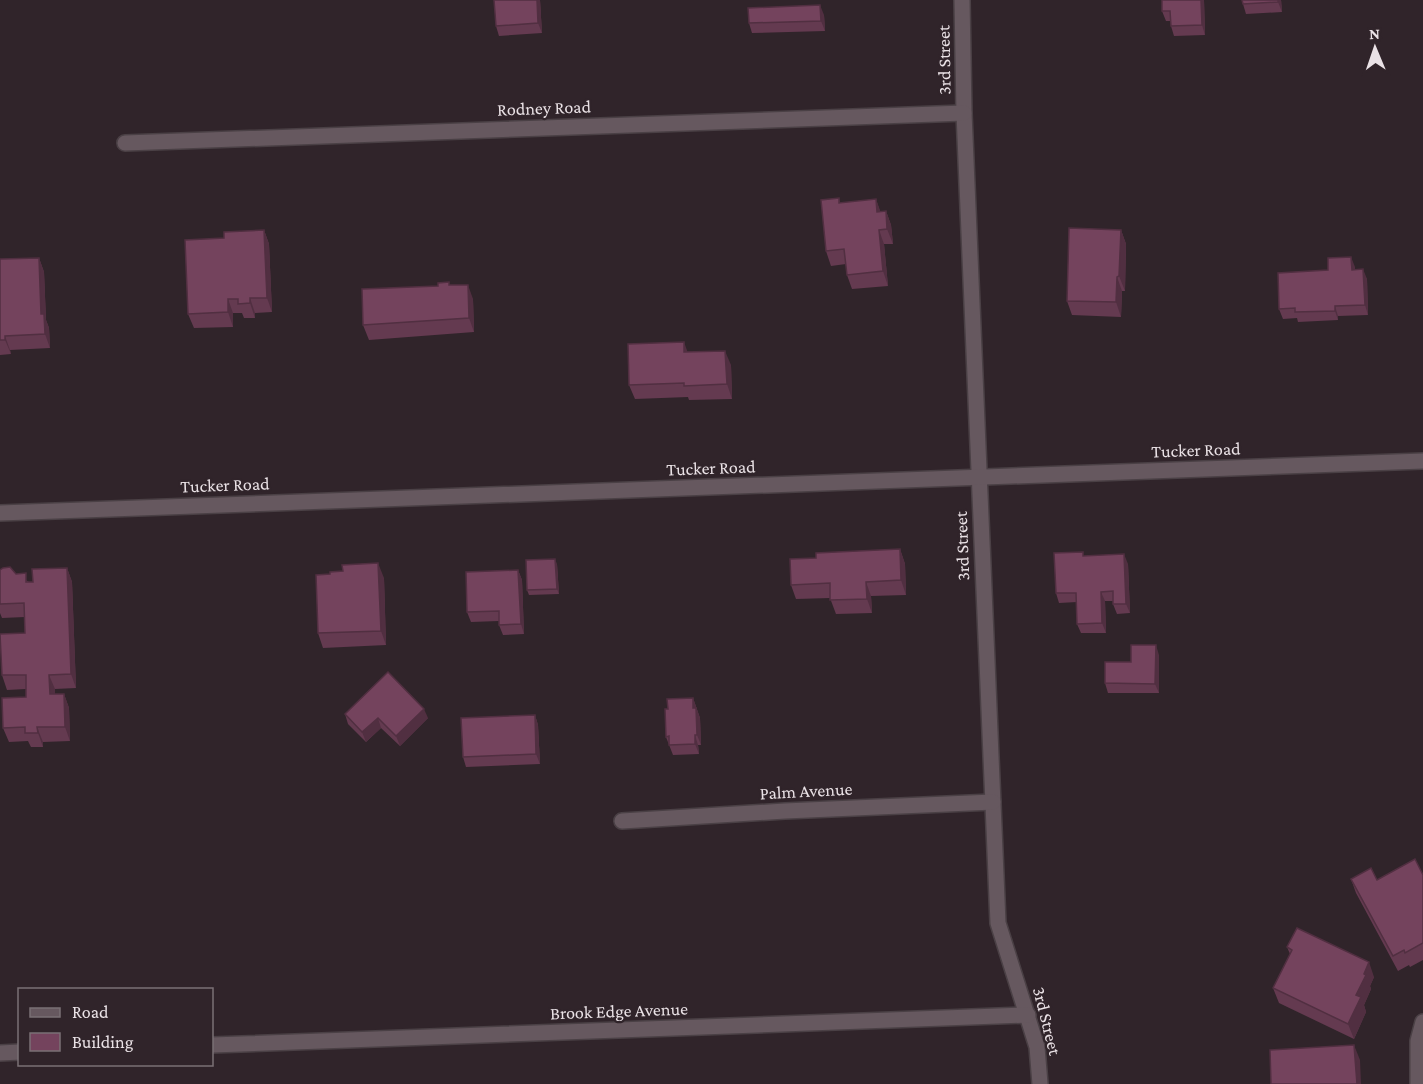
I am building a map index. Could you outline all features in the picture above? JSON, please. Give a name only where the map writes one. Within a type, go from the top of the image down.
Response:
[{"type":"street","name":"3rd Street","points":[[962,0],[964,112],[998,923],[1029,1015],[1037,1047],[1040,1084]]},
{"type":"street","name":"Rodney Road","points":[[125,143],[964,112]]},
{"type":"street","name":"Tucker Road","points":[[0,513],[1423,462]]},
{"type":"street","name":"Palm Avenue","points":[[622,821],[993,802]]},
{"type":"street","name":"Brook Edge Avenue","points":[[213,1045],[1029,1015]]},
{"type":"street","points":[[1418,1084],[1418,1041],[1423,1023]]},
{"type":"street","points":[[0,1053],[18,1052]]},
{"type":"building","points":[[494,0],[537,0],[538,23],[496,26]]},
{"type":"building","points":[[1162,0],[1201,0],[1202,25],[1171,26],[1170,11],[1162,11]]},
{"type":"building","points":[[1242,0],[1278,0],[1278,2],[1243,4]]},
{"type":"building","points":[[820,5],[821,21],[749,23],[748,8]]},
{"type":"building","points":[[839,198],[839,203],[876,199],[877,212],[886,211],[887,229],[879,230],[883,271],[847,275],[844,249],[826,251],[821,200]]},
{"type":"building","points":[[1069,228],[1121,230],[1116,302],[1067,301]]},
{"type":"building","points":[[264,230],[267,298],[250,298],[250,303],[238,304],[238,299],[228,299],[228,312],[188,314],[185,240],[224,238],[224,232]]},
{"type":"building","points":[[1351,257],[1352,270],[1363,269],[1365,305],[1335,306],[1335,311],[1295,312],[1295,308],[1279,309],[1278,273],[1328,270],[1328,258]]},
{"type":"building","points":[[39,258],[41,314],[44,314],[45,334],[5,336],[5,340],[0,340],[0,259]]},
{"type":"building","points":[[449,282],[449,285],[468,285],[469,318],[363,325],[362,289],[438,286],[438,283]]},
{"type":"building","points":[[684,342],[684,352],[725,351],[727,384],[629,385],[628,344]]},
{"type":"building","points":[[900,549],[901,580],[866,582],[867,599],[830,600],[830,583],[791,585],[790,559],[816,558],[816,553]]},
{"type":"building","points":[[1083,552],[1083,556],[1124,554],[1126,604],[1113,604],[1113,591],[1101,592],[1102,623],[1077,624],[1076,593],[1056,593],[1054,553]]},
{"type":"building","points":[[555,559],[557,589],[527,590],[526,560]]},
{"type":"building","points":[[378,563],[381,631],[318,633],[316,575],[343,571],[342,565]]},
{"type":"building","points":[[10,567],[16,574],[26,573],[26,582],[33,582],[32,569],[67,568],[71,674],[49,675],[50,694],[64,694],[65,727],[37,727],[38,733],[25,733],[25,727],[3,728],[2,698],[26,697],[26,675],[2,675],[0,634],[25,633],[24,603],[0,604],[0,570]]},
{"type":"building","points":[[518,570],[521,624],[499,625],[499,611],[467,612],[466,572]]},
{"type":"building","points":[[1131,645],[1156,645],[1155,684],[1105,683],[1105,662],[1131,662]]},
{"type":"building","points":[[388,672],[424,709],[396,736],[378,718],[362,732],[345,714]]},
{"type":"building","points":[[693,698],[693,708],[696,708],[695,744],[669,745],[669,736],[666,737],[667,699]]},
{"type":"building","points":[[535,715],[536,754],[463,757],[461,718]]},
{"type":"building","points":[[1415,859],[1423,875],[1423,943],[1405,953],[1404,950],[1393,956],[1351,879],[1371,868],[1377,880]]},
{"type":"building","points":[[1297,928],[1369,962],[1364,974],[1366,975],[1356,995],[1361,997],[1348,1024],[1273,988],[1292,950],[1287,947]]},
{"type":"building","points":[[1354,1045],[1357,1084],[1271,1084],[1270,1050]]}]
